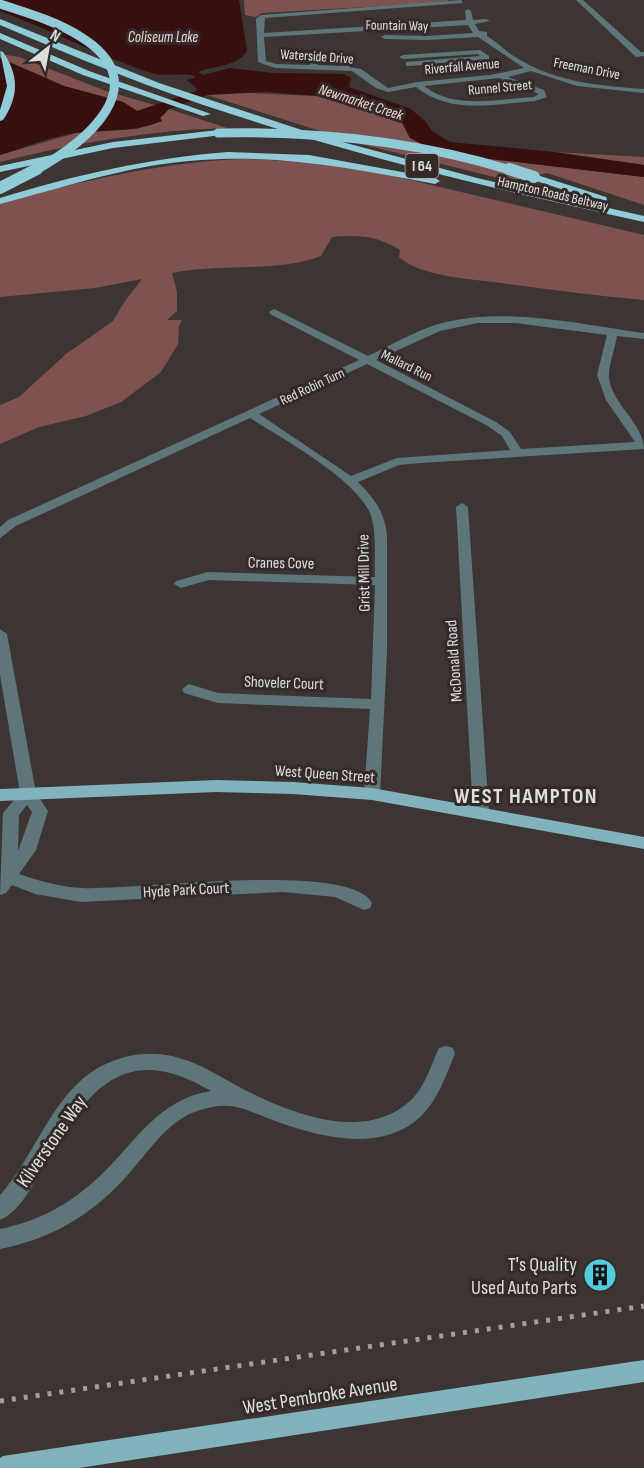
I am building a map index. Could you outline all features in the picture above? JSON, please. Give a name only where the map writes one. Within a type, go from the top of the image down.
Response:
[{"type":"highway","points":[[0,4],[58,24],[90,42],[110,65],[115,86],[107,113],[85,139],[41,168],[0,188]]},
{"type":"highway","name":"I 64","points":[[0,22],[178,92],[312,135],[427,168],[644,219]]},
{"type":"highway","name":"I 64","points":[[0,36],[65,64],[167,102],[305,144],[454,185]]},
{"type":"highway","points":[[0,54],[9,69],[12,85],[8,104],[0,118]]},
{"type":"highway","points":[[0,168],[113,145],[218,133],[293,132],[375,138],[458,154],[644,212]]},
{"type":"highway","points":[[0,201],[90,174],[156,161],[223,155],[300,158],[351,164],[454,185]]},
{"type":"highway","name":"Hampton Roads Beltway","points":[[454,185],[644,229]]},
{"type":"main road","name":"West Queen Street","points":[[0,795],[216,786],[293,788],[372,794],[644,843]]},
{"type":"main road","name":"West Pembroke Avenue","points":[[3,1468],[644,1371]]},
{"type":"street","points":[[579,0],[639,55],[644,54]]},
{"type":"street","name":"Waterside Drive","points":[[394,90],[382,89],[364,73],[345,68],[350,63],[348,58],[315,57],[314,67],[264,64],[262,62],[260,19],[263,16],[460,1]]},
{"type":"street","name":"Freeman Drive","points":[[460,1],[468,11],[486,21],[495,32]]},
{"type":"street","points":[[369,9],[406,60],[416,70]]},
{"type":"street","name":"Freeman Drive","points":[[468,11],[470,22],[479,34],[509,57],[531,69],[581,84],[644,91]]},
{"type":"street","name":"Fountain Way","points":[[298,35],[486,21]]},
{"type":"street","points":[[495,32],[496,45]]},
{"type":"street","name":"Fountain Way","points":[[262,35],[427,38],[495,32]]},
{"type":"street","points":[[480,52],[486,58],[406,60],[480,52]]},
{"type":"street","name":"Riverfall Avenue","points":[[394,90],[431,82],[502,77],[531,69]]},
{"type":"street","points":[[423,76],[431,82]]},
{"type":"street","name":"Runnel Street","points":[[417,84],[428,93],[456,104],[535,99],[544,95],[502,77]]},
{"type":"street","name":"Mallard Run","points":[[274,312],[492,424],[506,434],[518,453]]},
{"type":"street","name":"Red Robin Turn","points":[[0,534],[12,524],[437,328],[478,320],[515,320],[644,336]]},
{"type":"street","points":[[613,332],[603,375],[612,400],[644,445]]},
{"type":"street","name":"Grist Mill Drive","points":[[252,414],[350,481],[366,497],[376,512],[380,530],[381,581],[378,704],[372,794]]},
{"type":"street","points":[[350,481],[397,462],[644,445]]},
{"type":"street","name":"McDonald Road","points":[[462,507],[481,813]]},
{"type":"street","name":"Cranes Cove","points":[[181,584],[208,576],[381,581]]},
{"type":"street","points":[[0,634],[28,794],[40,811],[28,850],[5,883]]},
{"type":"street","name":"Shoveler Court","points":[[189,689],[218,698],[378,704]]},
{"type":"street","points":[[5,883],[11,813],[28,794]]},
{"type":"street","name":"Hyde Park Court","points":[[5,883],[81,896],[283,885],[337,891],[363,903]]},
{"type":"street","name":"Kilverstone Way","points":[[0,1210],[19,1188],[61,1119],[88,1088],[111,1070],[142,1060],[181,1066],[238,1096],[317,1127],[362,1132],[391,1125],[418,1106],[446,1054]]},
{"type":"street","points":[[0,1239],[25,1235],[56,1223],[109,1181],[145,1137],[171,1117],[196,1103],[238,1096]]},
{"type":"shaded area","points":[[244,0],[448,0],[450,2],[262,13],[256,17],[245,15]]},
{"type":"shaded area","points":[[0,54],[19,57],[106,91],[158,106],[137,111],[123,102],[64,86],[0,58]]},
{"type":"shaded area","points":[[230,92],[334,97],[368,103],[399,117],[410,138],[424,145],[490,159],[644,177],[644,205],[547,173],[510,181],[361,144],[207,95]]},
{"type":"shaded area","points":[[169,109],[227,128],[169,131],[112,139],[0,162],[0,155],[76,133],[137,129],[162,120],[160,118]]},
{"type":"shaded area","points":[[554,152],[644,157],[644,165]]},
{"type":"shaded area","points":[[248,159],[323,163],[393,176],[644,235],[644,300],[447,276],[409,264],[399,257],[400,250],[382,241],[359,236],[332,237],[321,256],[304,261],[172,273],[177,292],[177,311],[167,320],[182,320],[179,326],[178,344],[161,372],[121,402],[86,416],[39,427],[0,444],[0,405],[19,397],[66,354],[113,321],[142,279],[95,288],[0,297],[0,202],[154,168]]},
{"type":"water","name":"Coliseum Lake","points":[[0,0],[239,0],[247,50],[244,55],[233,62],[198,72],[203,75],[230,68],[273,73],[344,74],[351,78],[349,87],[411,109],[426,122],[432,131],[450,142],[554,152],[644,165],[644,177],[490,159],[424,145],[410,138],[399,117],[368,103],[334,97],[266,92],[207,95],[169,109],[160,118],[162,121],[151,125],[66,135],[0,155],[0,58],[64,86],[123,102],[137,111],[197,89],[187,80],[196,77],[151,73],[113,59],[0,11]]},
{"type":"railway","points":[[0,1401],[644,1306]]},
{"type":"place","name":"T's Quality Used Auto Parts","points":[[600,1275]]},
{"type":"district","name":"WEST HAMPTON","points":[[526,795]]},
{"type":"water label","name":"Newmarket Creek","points":[[361,102]]}]
